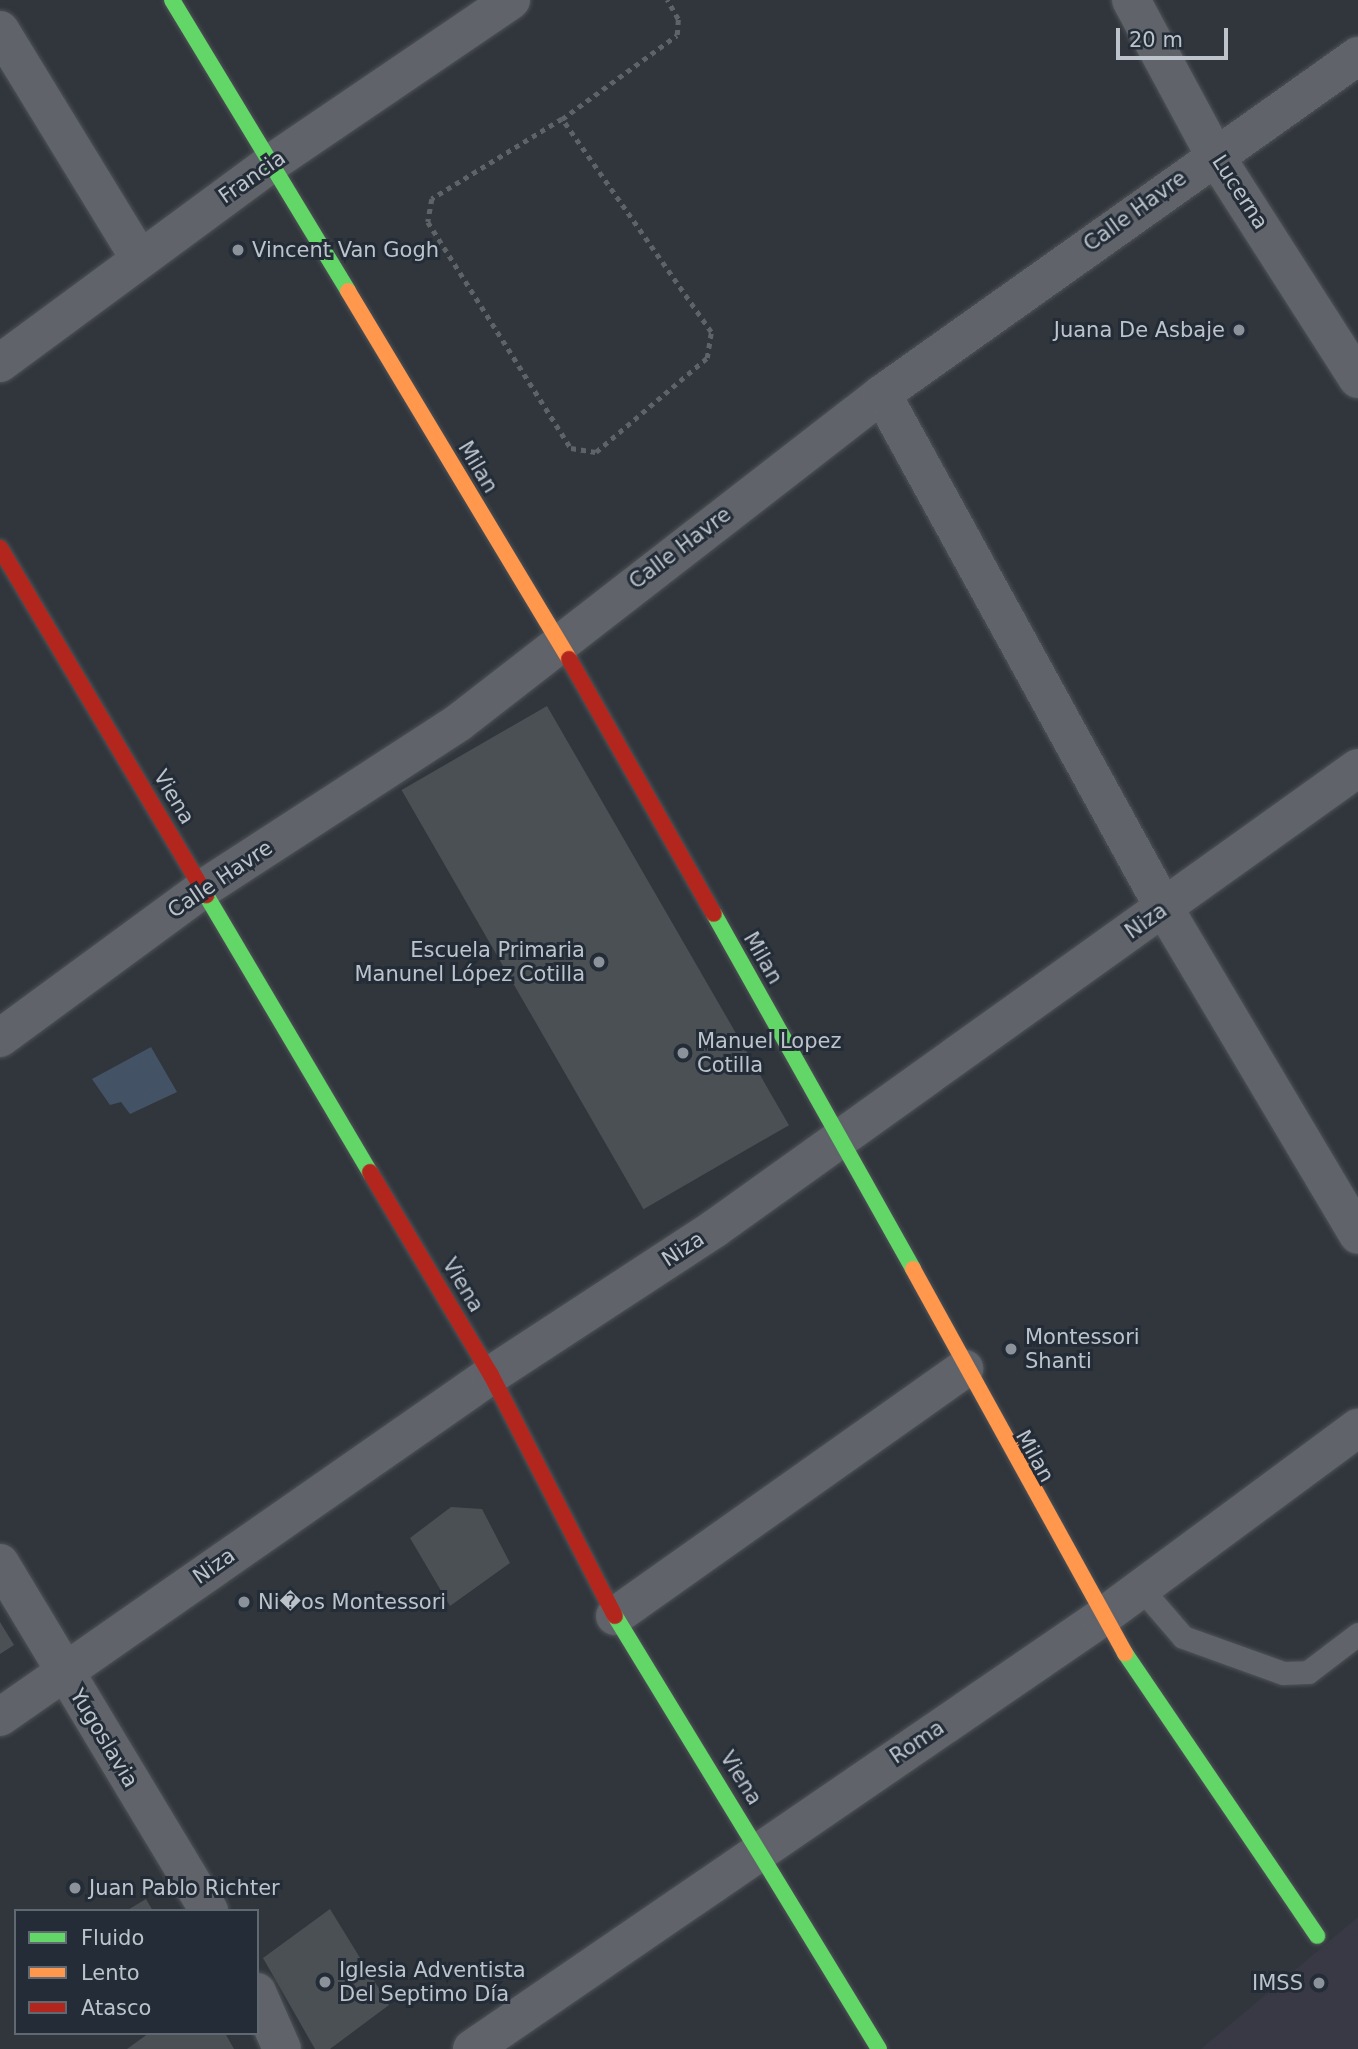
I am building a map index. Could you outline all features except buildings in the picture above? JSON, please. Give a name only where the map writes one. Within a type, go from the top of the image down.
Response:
[{"type":"street","name":"Milan","points":[[172,0],[267,166],[558,640],[840,1135],[964,1369],[1101,1618],[1317,1936]]},
{"type":"street","name":"Francia","points":[[0,363],[267,166],[511,0]]},
{"type":"street","name":"Lucerna","points":[[1131,0],[1214,154],[1358,379]]},
{"type":"street","points":[[0,30],[139,258]]},
{"type":"street","name":"Calle Havre","points":[[0,1038],[204,888],[458,723],[558,640],[882,394],[1214,154],[1358,56]]},
{"type":"street","points":[[882,394],[1164,908],[1358,1235]]},
{"type":"street","name":"Viena","points":[[0,548],[491,1375],[615,1616],[759,1848],[879,2049]]},
{"type":"street","name":"Niza","points":[[0,1717],[491,1375],[714,1229],[840,1135],[1358,768]]},
{"type":"street","points":[[615,1616],[964,1369]]},
{"type":"street","name":"Roma","points":[[472,2049],[759,1848],[1101,1618],[1139,1586],[1358,1428]]},
{"type":"street","name":"Yugoslavia","points":[[0,1563],[208,1909]]},
{"type":"street","points":[[259,1997],[282,2049]]},
{"type":"lane","points":[[1139,1586],[1183,1637],[1283,1673],[1308,1672],[1358,1634]]},
{"type":"path","points":[[562,119],[711,332],[707,358],[596,452],[571,448],[428,222],[432,199],[562,119],[677,35],[678,19],[667,0]]},
{"type":"shaded area","name":"IMSS","points":[[1358,1917],[1358,2049],[1201,2049]]},
{"type":"water","points":[[151,1047],[177,1092],[130,1114],[121,1102],[110,1105],[92,1079]]},
{"type":"traffic: fast","points":[[172,0],[348,291]]},
{"type":"traffic: fast","points":[[206,895],[370,1172]]},
{"type":"traffic: fast","points":[[714,914],[913,1269]]},
{"type":"traffic: fast","points":[[615,1616],[879,2049]]},
{"type":"traffic: fast","points":[[1125,1653],[1317,1936]]},
{"type":"traffic: slow","points":[[348,291],[569,659]]},
{"type":"traffic: slow","points":[[913,1269],[1125,1653]]},
{"type":"traffic: jam","points":[[0,548],[206,895]]},
{"type":"traffic: jam","points":[[569,659],[714,914]]},
{"type":"traffic: jam","points":[[370,1172],[491,1375],[615,1616]]},
{"type":"place","name":"Vincent Van Gogh","points":[[238,250]]},
{"type":"place","name":"Juana De Asbaje","points":[[1239,330]]},
{"type":"place","name":"Escuela Primaria Manunel López Cotilla","points":[[599,962]]},
{"type":"place","name":"Manuel Lopez Cotilla","points":[[683,1053]]},
{"type":"place","name":"Montessori Shanti","points":[[1011,1349]]},
{"type":"place","name":"Ni�os Montessori","points":[[244,1602]]},
{"type":"place","name":"Juan Pablo Richter","points":[[75,1888]]},
{"type":"place","name":"Iglesia Adventista Del Septimo Día","points":[[325,1982]]},
{"type":"place","name":"IMSS","points":[[1319,1983]]}]
